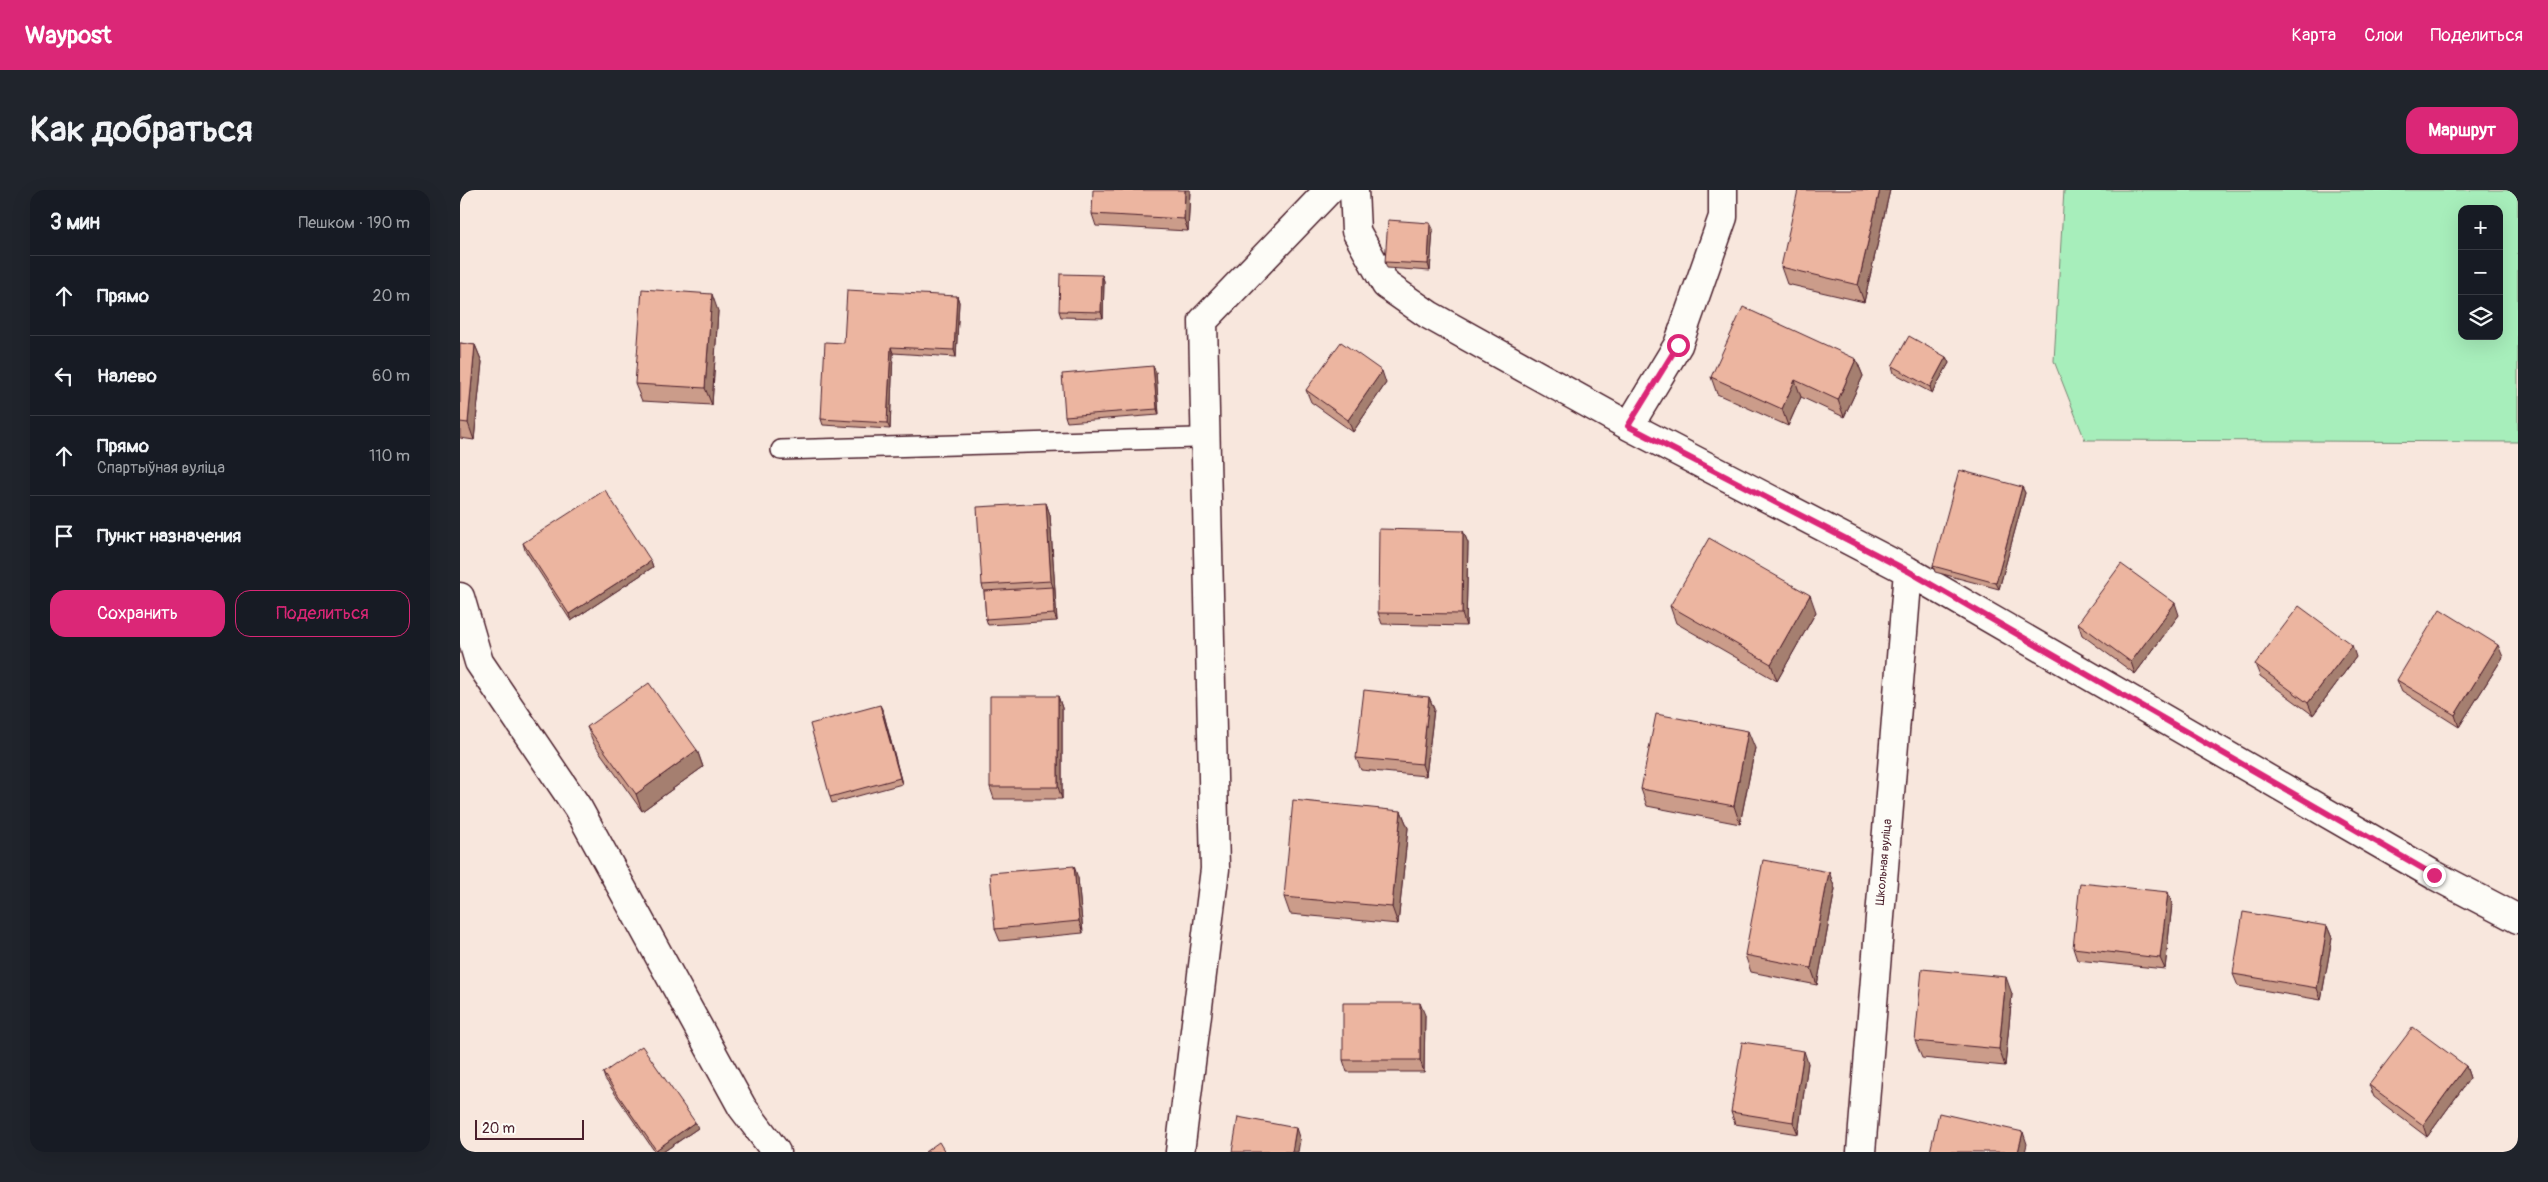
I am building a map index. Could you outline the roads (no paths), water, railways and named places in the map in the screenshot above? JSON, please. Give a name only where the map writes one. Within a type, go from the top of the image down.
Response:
[{"type":"street","points":[[1180,1152],[1215,869],[1203,321],[1329,190]]},
{"type":"street","points":[[1354,190],[1356,231],[1386,285],[1429,315],[1628,426],[1908,571],[2434,875],[2518,919]]},
{"type":"street","points":[[1628,426],[1678,345],[1723,217],[1723,190]]},
{"type":"street","name":"Школьная вуліца","points":[[1860,1152],[1908,571]]},
{"type":"street","points":[[460,597],[479,662],[578,808],[742,1107],[776,1152]]},
{"type":"lane","points":[[781,450],[1196,438]]}]
